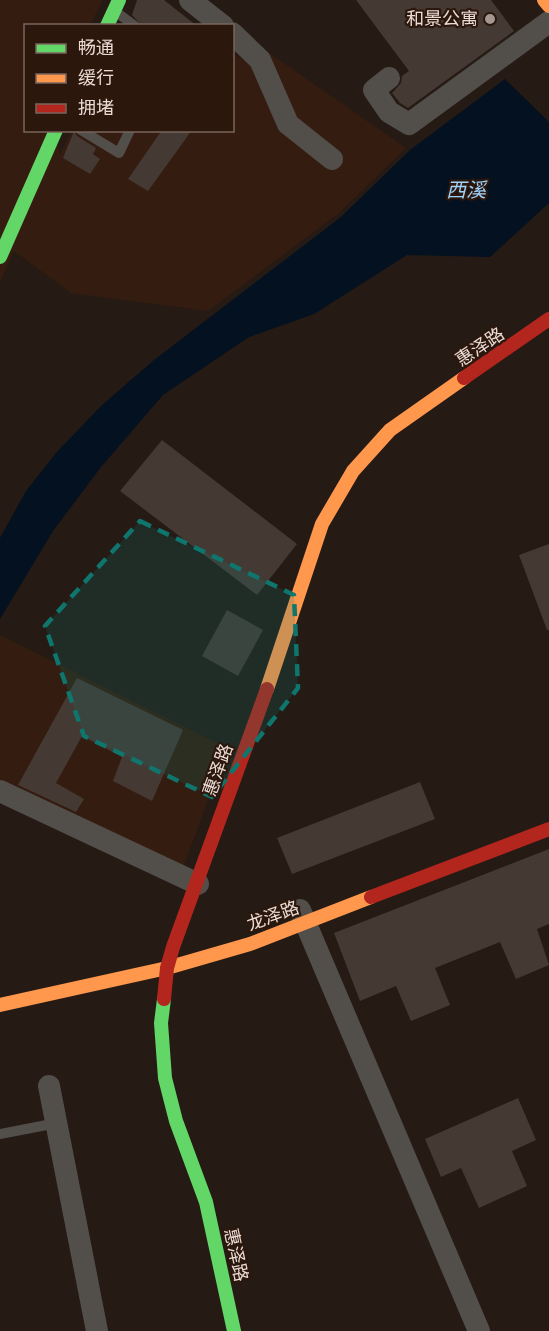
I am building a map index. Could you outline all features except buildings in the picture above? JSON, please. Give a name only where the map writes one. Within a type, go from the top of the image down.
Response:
[{"type":"street","points":[[190,0],[220,24]]},
{"type":"street","points":[[544,0],[549,6]]},
{"type":"street","points":[[108,24],[117,5]]},
{"type":"street","points":[[389,78],[374,90],[389,112],[409,123],[549,22]]},
{"type":"street","points":[[234,35],[260,60],[288,123],[332,159]]},
{"type":"street","points":[[0,256],[55,132]]},
{"type":"street","name":"惠泽路","points":[[234,1331],[206,1202],[176,1120],[165,1078],[161,1023],[167,948],[198,884],[322,524],[353,471],[390,430],[549,319]]},
{"type":"street","points":[[0,790],[198,884]]},
{"type":"street","name":"龙泽路","points":[[0,1005],[167,968],[249,944],[302,917],[527,822]]},
{"type":"street","name":"龙泽路","points":[[263,924],[302,917],[549,829]]},
{"type":"street","points":[[302,917],[478,1331]]},
{"type":"street","points":[[167,948],[195,941]]},
{"type":"street","points":[[49,1086],[97,1331]]},
{"type":"lane","points":[[117,5],[133,24]]},
{"type":"lane","points":[[84,132],[118,153],[129,132]]},
{"type":"lane","points":[[0,1134],[57,1123]]},
{"type":"highlighted area","points":[[140,521],[294,595],[298,688],[212,797],[84,736],[45,626]]},
{"type":"shaded area","points":[[0,0],[103,0],[91,24],[24,24],[24,132],[54,132],[60,155],[71,132],[234,132],[234,54],[243,60],[255,43],[406,148],[339,213],[208,311],[71,293],[14,251],[0,282]]},
{"type":"shaded area","points":[[0,635],[227,748],[184,866],[135,847],[0,779]]},
{"type":"water","name":"西溪","points":[[505,79],[549,122],[549,203],[490,257],[407,255],[314,314],[249,337],[163,395],[101,467],[53,531],[0,619],[0,538],[26,491],[56,453],[101,406],[154,360],[341,217],[410,150]]},
{"type":"traffic: fast","points":[[108,24],[119,0]]},
{"type":"traffic: fast","points":[[0,257],[55,132]]},
{"type":"traffic: fast","points":[[164,999],[161,1023],[165,1078],[176,1121],[206,1202],[234,1331]]},
{"type":"traffic: slow","points":[[544,0],[549,6]]},
{"type":"traffic: slow","points":[[267,689],[322,524],[353,471],[390,430],[464,378]]},
{"type":"traffic: slow","points":[[0,1005],[167,968],[250,944],[371,897]]},
{"type":"traffic: jam","points":[[464,378],[549,319]]},
{"type":"traffic: jam","points":[[164,999],[167,968],[173,947],[267,689]]},
{"type":"traffic: jam","points":[[371,897],[549,829]]},
{"type":"place","name":"和景公寓","points":[[490,19]]}]
